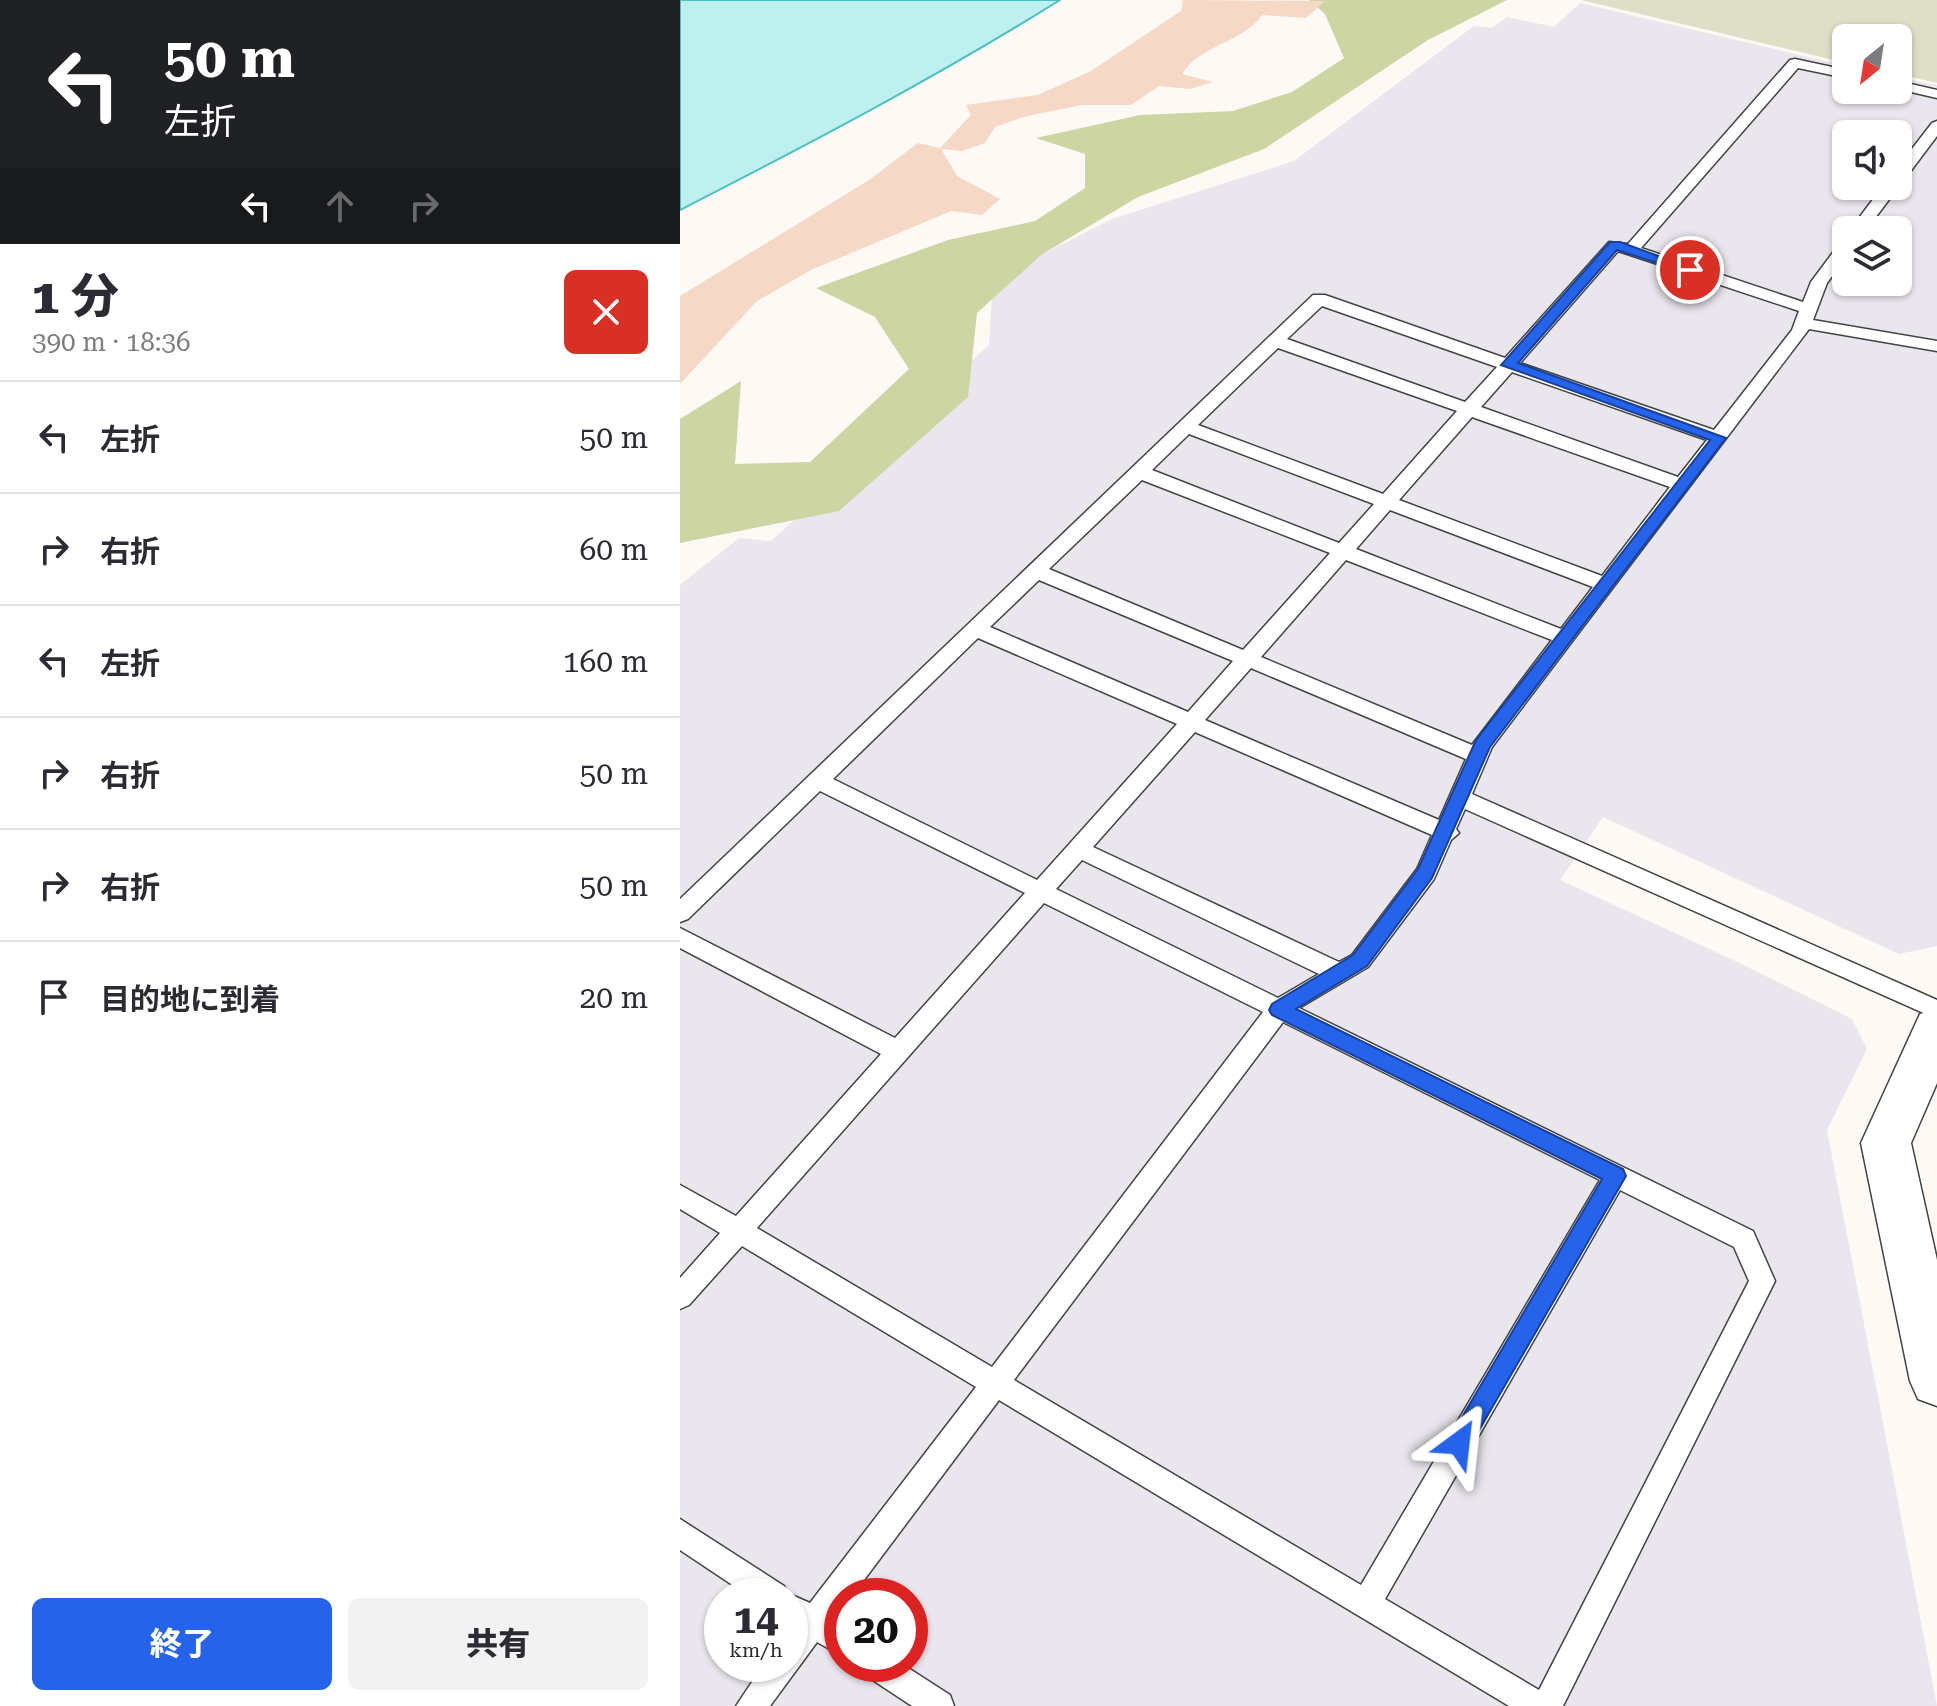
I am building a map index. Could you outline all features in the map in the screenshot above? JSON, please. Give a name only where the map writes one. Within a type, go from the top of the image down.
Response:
[{"type":"street","points":[[1937,1028],[1886,1143],[1937,1381]]},
{"type":"lane","points":[[1631,250],[1795,63],[1832,71]]},
{"type":"lane","points":[[1912,88],[1937,94]]},
{"type":"lane","points":[[1912,159],[1937,126]]},
{"type":"lane","points":[[680,1297],[1615,245],[1806,316],[1937,346]]},
{"type":"lane","points":[[808,1608],[996,1384],[1279,1010],[1360,961],[1426,873],[1483,744],[1800,331],[1819,282],[1832,265]]},
{"type":"lane","points":[[680,913],[1319,299],[1719,438]]},
{"type":"lane","points":[[1275,341],[1683,485]]},
{"type":"lane","points":[[1186,427],[1607,585]]},
{"type":"lane","points":[[1139,472],[1565,638]]},
{"type":"lane","points":[[1036,571],[1477,755]]},
{"type":"lane","points":[[976,629],[1446,832]]},
{"type":"lane","points":[[818,781],[1744,1239],[1762,1281],[1547,1706]]},
{"type":"lane","points":[[1459,797],[1937,1010]]},
{"type":"lane","points":[[1078,849],[1340,973]]},
{"type":"lane","points":[[680,937],[898,1051]]},
{"type":"lane","points":[[1366,1604],[1615,1176]]},
{"type":"lane","points":[[680,1196],[1537,1706]]},
{"type":"lane","points":[[680,1533],[747,1578]]},
{"type":"lane","points":[[751,1706],[769,1682]]},
{"type":"lane","points":[[903,1682],[939,1706]]},
{"type":"shaded area","points":[[1580,3],[1832,63],[1832,104],[1912,104],[1912,80],[1937,85],[1937,946],[1899,954],[1603,817],[1560,880],[1852,1019],[1867,1049],[1827,1130],[1937,1706],[680,1706],[680,585],[739,538],[771,541],[989,345],[992,296],[1033,259],[1112,219],[1294,161],[1474,26],[1492,28],[1507,17],[1554,27]]},
{"type":"green space","points":[[1309,0],[1507,0],[1428,40],[1264,149],[1138,197],[1041,255],[977,313],[968,397],[839,511],[680,543],[680,419],[741,381],[735,464],[810,462],[909,369],[875,317],[816,288],[948,240],[1035,221],[1085,188],[1085,154],[1036,138],[1140,115],[1233,111],[1292,92],[1344,58],[1325,14]]},
{"type":"green space","points":[[1581,0],[1937,0],[1937,83],[1912,77],[1912,24],[1832,24],[1832,60]]},
{"type":"sand","points":[[1183,0],[1325,1],[1306,18],[1262,15],[1244,32],[1200,56],[1182,74],[1213,82],[1190,89],[1159,86],[1131,105],[1082,105],[1027,116],[995,127],[985,143],[962,151],[941,149],[957,176],[1000,199],[982,215],[951,211],[811,270],[757,301],[680,384],[680,296],[869,180],[918,143],[940,148],[971,115],[966,105],[1038,95],[1091,71],[1181,11]]},
{"type":"water","points":[[680,0],[1060,0],[872,109],[680,210]]},
{"type":"route","points":[[1459,1443],[1615,1176],[1279,1010],[1360,961],[1426,873],[1483,744],[1719,438],[1508,365],[1615,245],[1690,270]]}]
